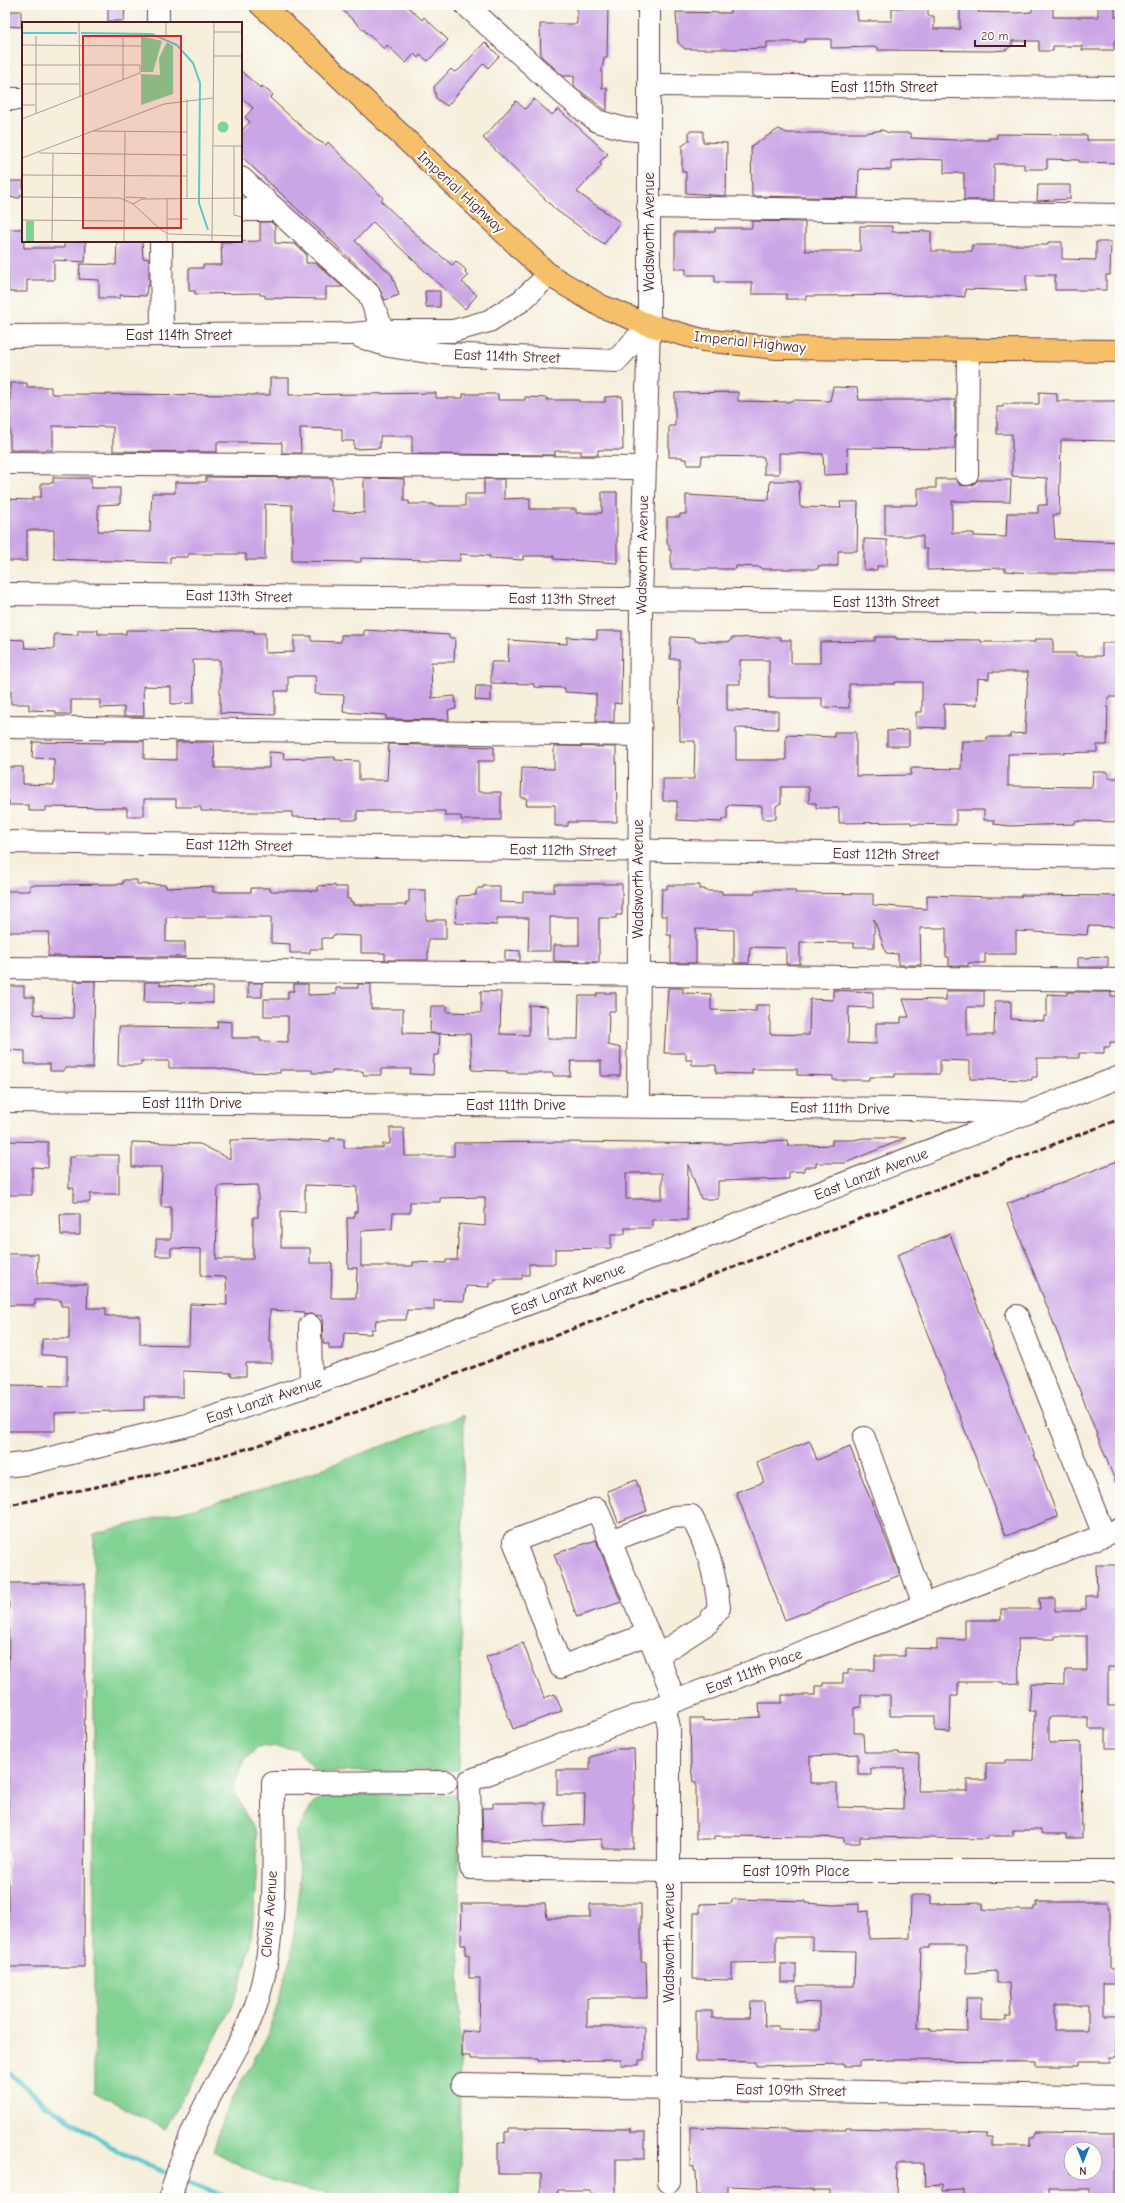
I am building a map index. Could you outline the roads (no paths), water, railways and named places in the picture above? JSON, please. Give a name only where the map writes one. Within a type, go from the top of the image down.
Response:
[{"type":"main road","name":"Imperial Highway","points":[[261,5],[549,275],[601,306],[649,325],[703,340],[777,348],[1120,351]]},
{"type":"street","points":[[158,5],[158,22]]},
{"type":"street","points":[[466,5],[565,95],[597,121],[625,129],[649,131]]},
{"type":"street","name":"Wadsworth Avenue","points":[[638,1106],[638,851],[641,600],[649,325],[649,5]]},
{"type":"street","name":"East 115th Street","points":[[649,85],[1120,88]]},
{"type":"street","points":[[5,99],[22,99]]},
{"type":"street","points":[[242,179],[369,294],[386,338]]},
{"type":"street","points":[[648,207],[1120,215]]},
{"type":"street","points":[[242,210],[276,210]]},
{"type":"street","points":[[161,242],[162,335]]},
{"type":"street","name":"East 114th Street","points":[[386,338],[453,330],[489,321],[521,301],[549,275]]},
{"type":"street","name":"East 114th Street","points":[[5,336],[352,334],[386,338],[441,354],[616,360],[649,325]]},
{"type":"street","points":[[967,474],[968,350]]},
{"type":"street","points":[[5,463],[644,468]]},
{"type":"street","name":"East 113th Street","points":[[5,594],[1120,603]]},
{"type":"street","points":[[5,728],[640,735]]},
{"type":"street","name":"East 112th Street","points":[[5,842],[1120,857]]},
{"type":"street","points":[[5,968],[1120,980]]},
{"type":"street","name":"East Lanzit Avenue","points":[[5,1466],[30,1463],[196,1423],[311,1385],[489,1319],[1027,1114],[1120,1077]]},
{"type":"street","name":"East 111th Drive","points":[[5,1101],[912,1109],[1027,1114]]},
{"type":"street","points":[[1017,1316],[1112,1532]]},
{"type":"street","points":[[310,1326],[311,1385]]},
{"type":"street","points":[[864,1438],[924,1605]]},
{"type":"street","name":"Wadsworth Avenue","points":[[648,1634],[561,1667],[514,1541],[597,1509],[657,1656],[669,1704],[670,2182]]},
{"type":"street","points":[[610,1541],[674,1517],[691,1516],[704,1539],[716,1578],[719,1608],[708,1623],[657,1656]]},
{"type":"street","name":"East 111th Place","points":[[471,1868],[469,1781],[1112,1532]]},
{"type":"street","name":"Clovis Avenue","points":[[170,2198],[186,2150],[206,2103],[242,2039],[253,2012],[267,1960],[272,1917],[273,1783],[446,1782]]},
{"type":"street","name":"East 109th Place","points":[[471,1868],[669,1871],[1120,1871]]},
{"type":"street","name":"East 109th Street","points":[[462,2084],[1120,2097]]},
{"type":"waterway","points":[[5,2069],[45,2104],[122,2153],[172,2175]]},
{"type":"waterway","points":[[181,2179],[230,2198]]},
{"type":"railway","points":[[5,1506],[152,1475],[253,1447],[351,1414],[1120,1119]]}]
